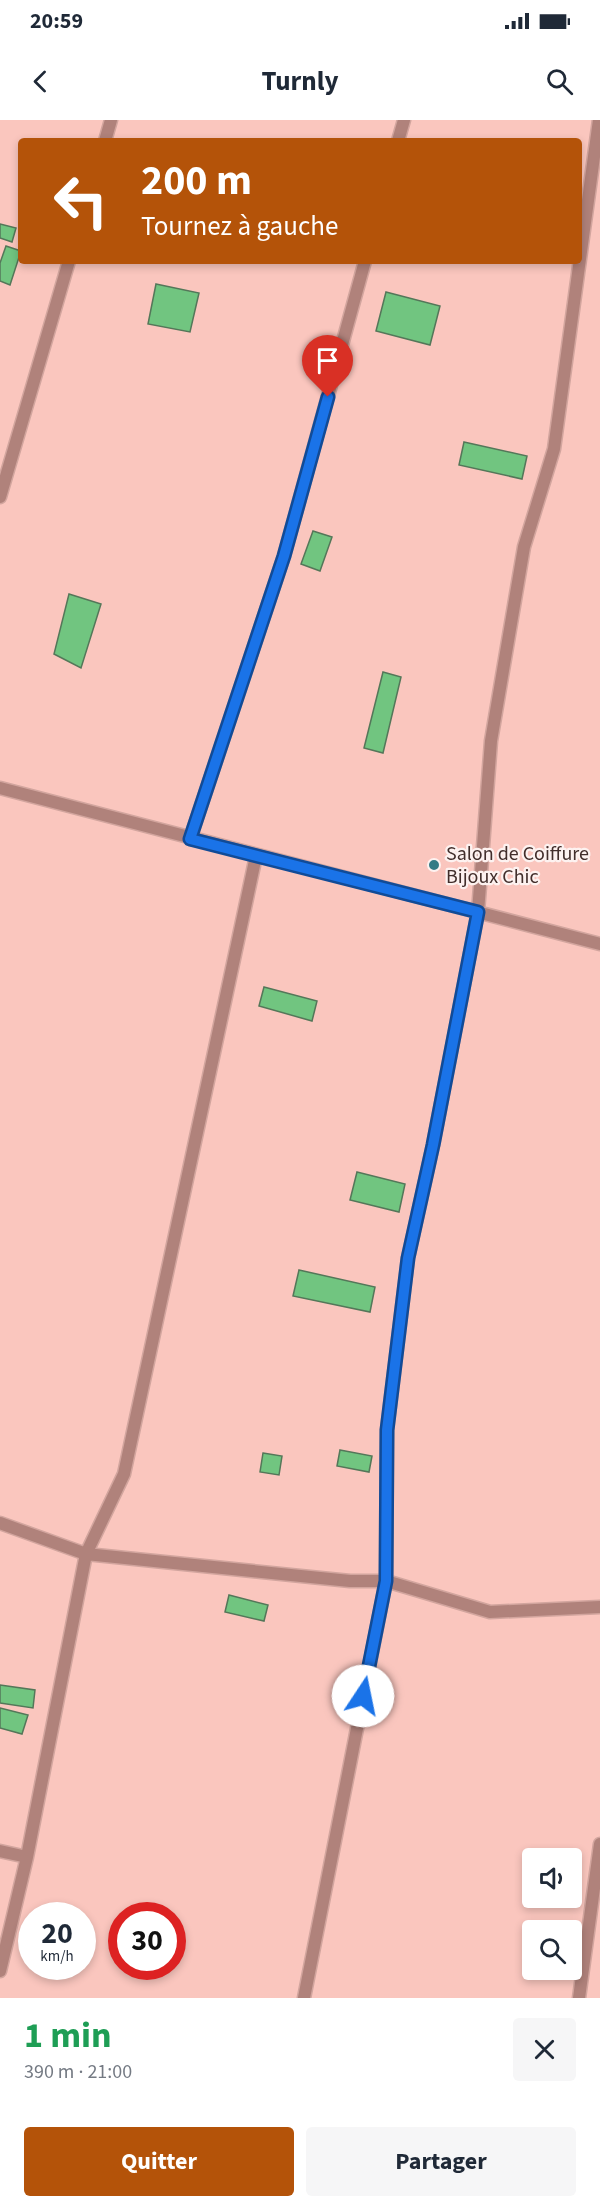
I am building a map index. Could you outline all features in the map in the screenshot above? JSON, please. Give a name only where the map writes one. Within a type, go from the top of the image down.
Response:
[{"type":"street","points":[[106,138],[111,120]]},
{"type":"street","points":[[399,138],[404,120]]},
{"type":"street","points":[[582,244],[599,120]]},
{"type":"street","points":[[0,497],[68,264]]},
{"type":"street","points":[[190,839],[284,556],[364,264]]},
{"type":"street","points":[[304,1998],[386,1581],[387,1430],[408,1258],[433,1145],[478,912],[491,741],[524,547],[554,449],[579,264]]},
{"type":"street","points":[[0,788],[600,944]]},
{"type":"street","points":[[0,1971],[27,1857],[86,1554],[124,1473],[256,856]]},
{"type":"street","points":[[0,1523],[86,1554],[350,1581],[386,1581],[490,1612],[600,1607]]},
{"type":"street","points":[[579,1998],[600,1844]]},
{"type":"street","points":[[0,1851],[27,1857]]},
{"type":"building","points":[[0,224],[16,228],[12,242],[0,238]]},
{"type":"building","points":[[6,246],[18,250],[18,260],[10,285],[0,281],[0,263]]},
{"type":"building","points":[[156,284],[199,293],[190,332],[148,324]]},
{"type":"building","points":[[386,292],[440,306],[430,345],[376,331]]},
{"type":"building","points":[[464,442],[527,456],[522,479],[459,465]]},
{"type":"building","points":[[313,531],[332,537],[320,571],[301,564]]},
{"type":"building","points":[[69,594],[101,604],[81,668],[54,654]]},
{"type":"building","points":[[383,672],[401,677],[383,753],[364,748]]},
{"type":"building","points":[[264,987],[317,1001],[312,1021],[259,1006]]},
{"type":"building","points":[[357,1172],[405,1184],[399,1212],[350,1200]]},
{"type":"building","points":[[299,1270],[375,1287],[370,1312],[293,1296]]},
{"type":"building","points":[[340,1450],[372,1456],[369,1472],[337,1466]]},
{"type":"building","points":[[263,1453],[282,1456],[279,1475],[260,1472]]},
{"type":"building","points":[[229,1595],[268,1605],[264,1621],[225,1612]]},
{"type":"building","points":[[0,1685],[35,1690],[33,1708],[0,1703]]},
{"type":"building","points":[[0,1708],[28,1715],[22,1734],[0,1728]]},
{"type":"place","name":"Salon de Coiffure Bijoux Chic","points":[[434,865]]},
{"type":"route","points":[[328,397],[284,556],[190,839],[478,912],[433,1145],[408,1258],[387,1430],[386,1581],[363,1696]]}]
